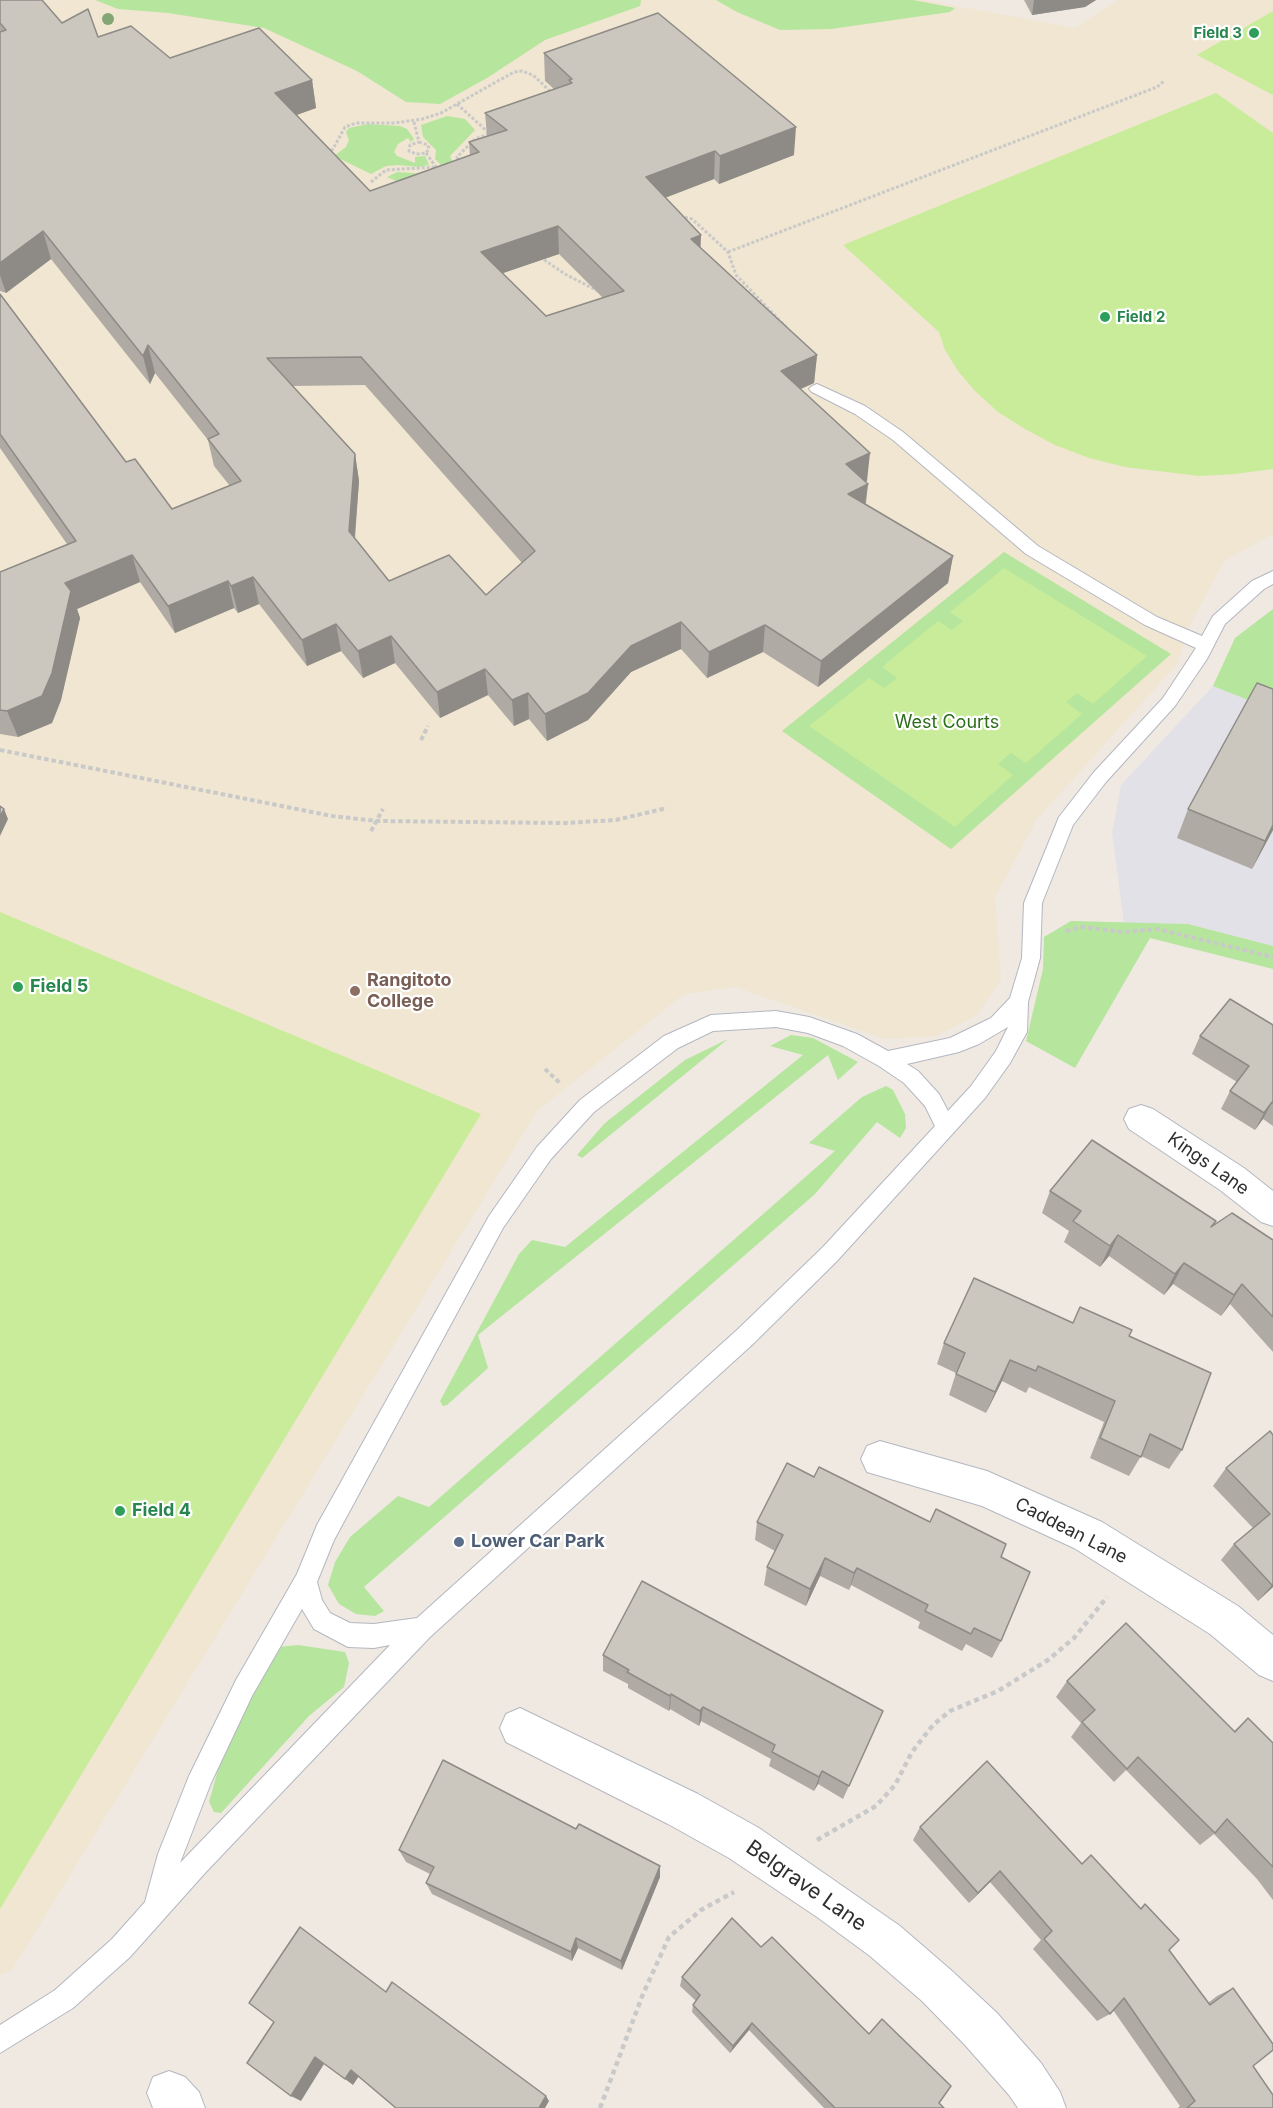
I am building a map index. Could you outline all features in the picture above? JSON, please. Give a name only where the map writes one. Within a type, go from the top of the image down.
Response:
[{"type":"street","name":"Kings Lane","points":[[1142,1119],[1232,1179],[1273,1211]]},
{"type":"street","name":"Caddean Lane","points":[[880,1459],[987,1489],[1088,1535],[1224,1620],[1273,1661]]},
{"type":"street","name":"Belgrave Lane","points":[[520,1728],[682,1809],[744,1843],[885,1941],[937,1986],[989,2037],[1025,2079],[1044,2108]]},
{"type":"lane","points":[[817,389],[860,410],[898,436],[1032,550],[1151,621],[1206,645]]},
{"type":"lane","points":[[0,2040],[64,1999],[121,1948],[157,1907],[422,1629],[745,1337],[830,1254],[978,1092],[1003,1057],[1017,1032],[1018,1002],[1031,958],[1033,903],[1065,822],[1100,777],[1169,702],[1220,620],[1237,602],[1258,585],[1273,577]]},
{"type":"lane","points":[[886,1060],[952,1046],[972,1038],[998,1024],[1018,1002]]},
{"type":"lane","points":[[157,1907],[170,1854],[201,1776],[244,1688],[305,1582],[325,1533],[496,1222],[544,1153],[587,1106],[671,1042],[711,1023],[776,1019],[809,1025],[850,1040],[886,1060],[911,1077],[932,1100],[946,1128]]},
{"type":"lane","points":[[305,1582],[312,1605],[322,1621],[348,1635],[374,1636],[422,1629]]},
{"type":"path","points":[[319,160],[333,149],[345,127],[363,122],[414,122],[441,113],[514,72],[522,71],[533,75],[557,98]]},
{"type":"path","points":[[728,252],[1157,87],[1164,81]]},
{"type":"path","points":[[457,104],[494,139]]},
{"type":"path","points":[[414,122],[418,142]]},
{"type":"path","points":[[464,172],[458,157],[475,139],[489,134]]},
{"type":"path","points":[[418,142],[428,145],[429,149],[426,153],[420,155],[409,151],[410,145],[418,142]]},
{"type":"path","points":[[426,153],[443,175]]},
{"type":"path","points":[[371,182],[386,170],[436,167]]},
{"type":"path","points":[[672,209],[681,217],[692,219],[728,252],[736,275],[793,334]]},
{"type":"path","points":[[539,257],[605,295]]},
{"type":"path","points":[[421,740],[428,726]]},
{"type":"path","points":[[0,750],[332,816],[377,821],[565,823],[616,820],[667,808]]},
{"type":"path","points":[[371,831],[383,809]]},
{"type":"path","points":[[1031,958],[1052,948],[1068,929],[1083,927],[1122,932],[1157,929],[1273,957]]},
{"type":"path","points":[[600,2108],[643,1994],[669,1937],[701,1910],[780,1866],[827,1833],[876,1806],[895,1785],[912,1752],[933,1725],[950,1711],[998,1691],[1048,1660],[1074,1638],[1102,1606],[1129,1560]]},
{"type":"shaded area","name":"Rangitoto College","points":[[0,0],[924,0],[1075,28],[1119,0],[1273,0],[1273,534],[1224,561],[1190,625],[1177,664],[1037,819],[995,897],[1001,979],[977,1015],[936,1036],[885,1039],[736,987],[684,994],[537,1111],[12,1970],[0,1975]]},
{"type":"shaded area","points":[[1213,686],[1273,710],[1273,946],[1188,924],[1124,923],[1112,833],[1121,785]]},
{"type":"green space","points":[[95,0],[641,0],[640,6],[545,40],[487,78],[440,104],[406,102],[357,71],[264,28],[168,13],[118,9]]},
{"type":"green space","points":[[716,0],[913,0],[955,8],[950,12],[831,29],[780,30],[737,12]]},
{"type":"green space","name":"Field 3","points":[[1273,11],[1273,95],[1197,55]]},
{"type":"green space","name":"Field 2","points":[[1216,93],[1273,133],[1273,469],[1199,476],[1125,467],[1089,458],[1055,445],[998,412],[976,392],[958,371],[945,350],[939,332],[843,245]]},
{"type":"green space","points":[[447,116],[465,119],[475,130],[450,156],[471,199],[424,193],[387,177],[397,172],[441,175],[456,180],[435,159],[436,150],[423,137],[421,125]]},
{"type":"green space","points":[[368,124],[400,126],[407,129],[414,139],[411,142],[408,138],[398,144],[394,152],[397,156],[415,163],[415,157],[425,156],[429,165],[386,166],[371,174],[334,156],[346,147],[349,140],[346,132],[349,128]]},
{"type":"green space","name":"West Courts","points":[[1004,552],[1171,654],[951,849],[782,731]]},
{"type":"green space","name":"West Courts","points":[[1004,568],[1147,656],[1093,704],[1077,693],[1066,702],[1082,714],[1026,763],[1011,753],[998,764],[1013,775],[955,827],[809,726],[869,678],[884,688],[897,678],[882,667],[938,621],[952,630],[963,621],[950,612]]},
{"type":"green space","points":[[1273,609],[1273,710],[1213,686],[1235,638]]},
{"type":"green space","name":"Field 4","points":[[0,912],[481,1114],[0,1909]]},
{"type":"green space","points":[[1071,921],[1188,924],[1273,946],[1273,969],[1150,938],[1075,1068],[1026,1041],[1043,969],[1044,937]]},
{"type":"green space","points":[[791,1035],[813,1038],[858,1062],[838,1080],[828,1055],[478,1335],[488,1368],[447,1405],[443,1406],[440,1401],[519,1254],[532,1240],[565,1247],[803,1055],[770,1046]]},
{"type":"green space","points":[[728,1039],[582,1158],[577,1155],[605,1123],[685,1060]]},
{"type":"green space","points":[[886,1086],[893,1090],[905,1114],[906,1128],[900,1138],[877,1122],[815,1194],[364,1587],[384,1611],[375,1616],[356,1614],[339,1604],[328,1585],[335,1562],[350,1537],[398,1496],[429,1507],[835,1151],[809,1143],[862,1097]]},
{"type":"green space","points":[[298,1645],[345,1652],[349,1663],[344,1687],[309,1716],[221,1813],[214,1812],[209,1802],[221,1759],[265,1661],[278,1647]]},
{"type":"building","points":[[0,0],[42,0],[62,23],[88,9],[98,37],[131,26],[170,58],[259,28],[312,80],[275,93],[370,191],[479,152],[469,142],[507,130],[485,113],[572,83],[569,80],[572,79],[544,53],[658,13],[796,127],[720,156],[715,151],[646,177],[701,235],[691,239],[817,355],[781,371],[870,453],[846,464],[868,484],[848,494],[953,556],[821,661],[765,625],[709,652],[681,622],[631,646],[588,693],[545,714],[528,693],[512,700],[485,669],[437,692],[391,636],[358,651],[336,624],[302,640],[253,577],[231,586],[228,581],[168,606],[132,555],[65,583],[71,591],[52,673],[42,696],[7,711],[0,710],[0,572],[76,541],[0,434],[0,294],[126,462],[135,459],[172,509],[241,481],[208,439],[219,434],[148,345],[143,356],[43,231],[0,263],[0,32],[6,30],[0,23]],"holes":[[[558,226],[624,291],[546,316],[481,252]],[[361,357],[535,551],[486,595],[449,555],[389,581],[349,531],[355,454],[267,358]]]},
{"type":"building","points":[[1257,683],[1273,689],[1273,825],[1265,841],[1188,809]]},
{"type":"building","points":[[1230,999],[1273,1025],[1273,1103],[1264,1113],[1230,1091],[1249,1066],[1200,1036]]},
{"type":"building","points":[[1092,1140],[1216,1221],[1211,1227],[1232,1213],[1273,1240],[1273,1317],[1242,1284],[1234,1295],[1184,1263],[1175,1274],[1118,1235],[1110,1246],[1073,1221],[1081,1211],[1050,1191]]},
{"type":"building","points":[[974,1278],[1073,1323],[1080,1307],[1132,1330],[1129,1336],[1211,1373],[1182,1450],[1150,1434],[1141,1457],[1100,1438],[1115,1401],[1038,1366],[1036,1371],[1010,1360],[995,1392],[956,1374],[965,1353],[944,1343]]},
{"type":"building","points":[[1270,1431],[1273,1435],[1272,1585],[1234,1544],[1270,1514],[1226,1468]]},
{"type":"building","points":[[787,1463],[814,1477],[819,1467],[930,1522],[936,1509],[1006,1544],[1001,1557],[1030,1572],[1001,1641],[974,1628],[971,1634],[925,1611],[928,1605],[857,1568],[854,1573],[825,1558],[810,1589],[767,1567],[783,1535],[757,1522]]},
{"type":"building","points":[[642,1581],[883,1711],[849,1786],[822,1771],[819,1777],[772,1752],[775,1745],[703,1707],[700,1711],[671,1694],[670,1696],[627,1672],[629,1670],[603,1655]]},
{"type":"building","points":[[1126,1623],[1235,1732],[1248,1718],[1273,1743],[1273,1867],[1227,1819],[1215,1833],[1138,1757],[1127,1769],[1082,1722],[1095,1710],[1067,1681]]},
{"type":"building","points":[[443,1760],[576,1829],[579,1824],[660,1866],[621,1961],[576,1938],[571,1952],[426,1883],[434,1867],[399,1850]]},
{"type":"building","points":[[987,1761],[1082,1864],[1091,1855],[1141,1909],[1145,1904],[1179,1940],[1169,1950],[1210,2005],[1233,1988],[1273,2044],[1273,2050],[1253,2066],[1273,2095],[1273,2108],[1187,2108],[1195,2101],[1124,1998],[1110,2014],[1044,1939],[1052,1931],[1000,1871],[978,1893],[920,1827]]},
{"type":"building","points":[[732,1918],[761,1947],[772,1937],[869,2034],[882,2019],[951,2086],[939,2103],[944,2108],[835,2108],[752,2023],[733,2046],[693,2005],[700,1995],[682,1977]]},
{"type":"building","points":[[300,1927],[386,1992],[392,1982],[546,2096],[539,2108],[396,2108],[351,2070],[345,2079],[315,2057],[291,2096],[247,2063],[274,2022],[249,2003]]},
{"type":"place","name":"Field 3","points":[[1254,33]]},
{"type":"place","name":"Field 2","points":[[1105,317]]},
{"type":"place","name":"Field 5","points":[[18,987]]},
{"type":"place","name":"Rangitoto College","points":[[355,991]]},
{"type":"place","name":"Field 4","points":[[120,1511]]},
{"type":"place","name":"Lower Car Park","points":[[459,1542]]}]
